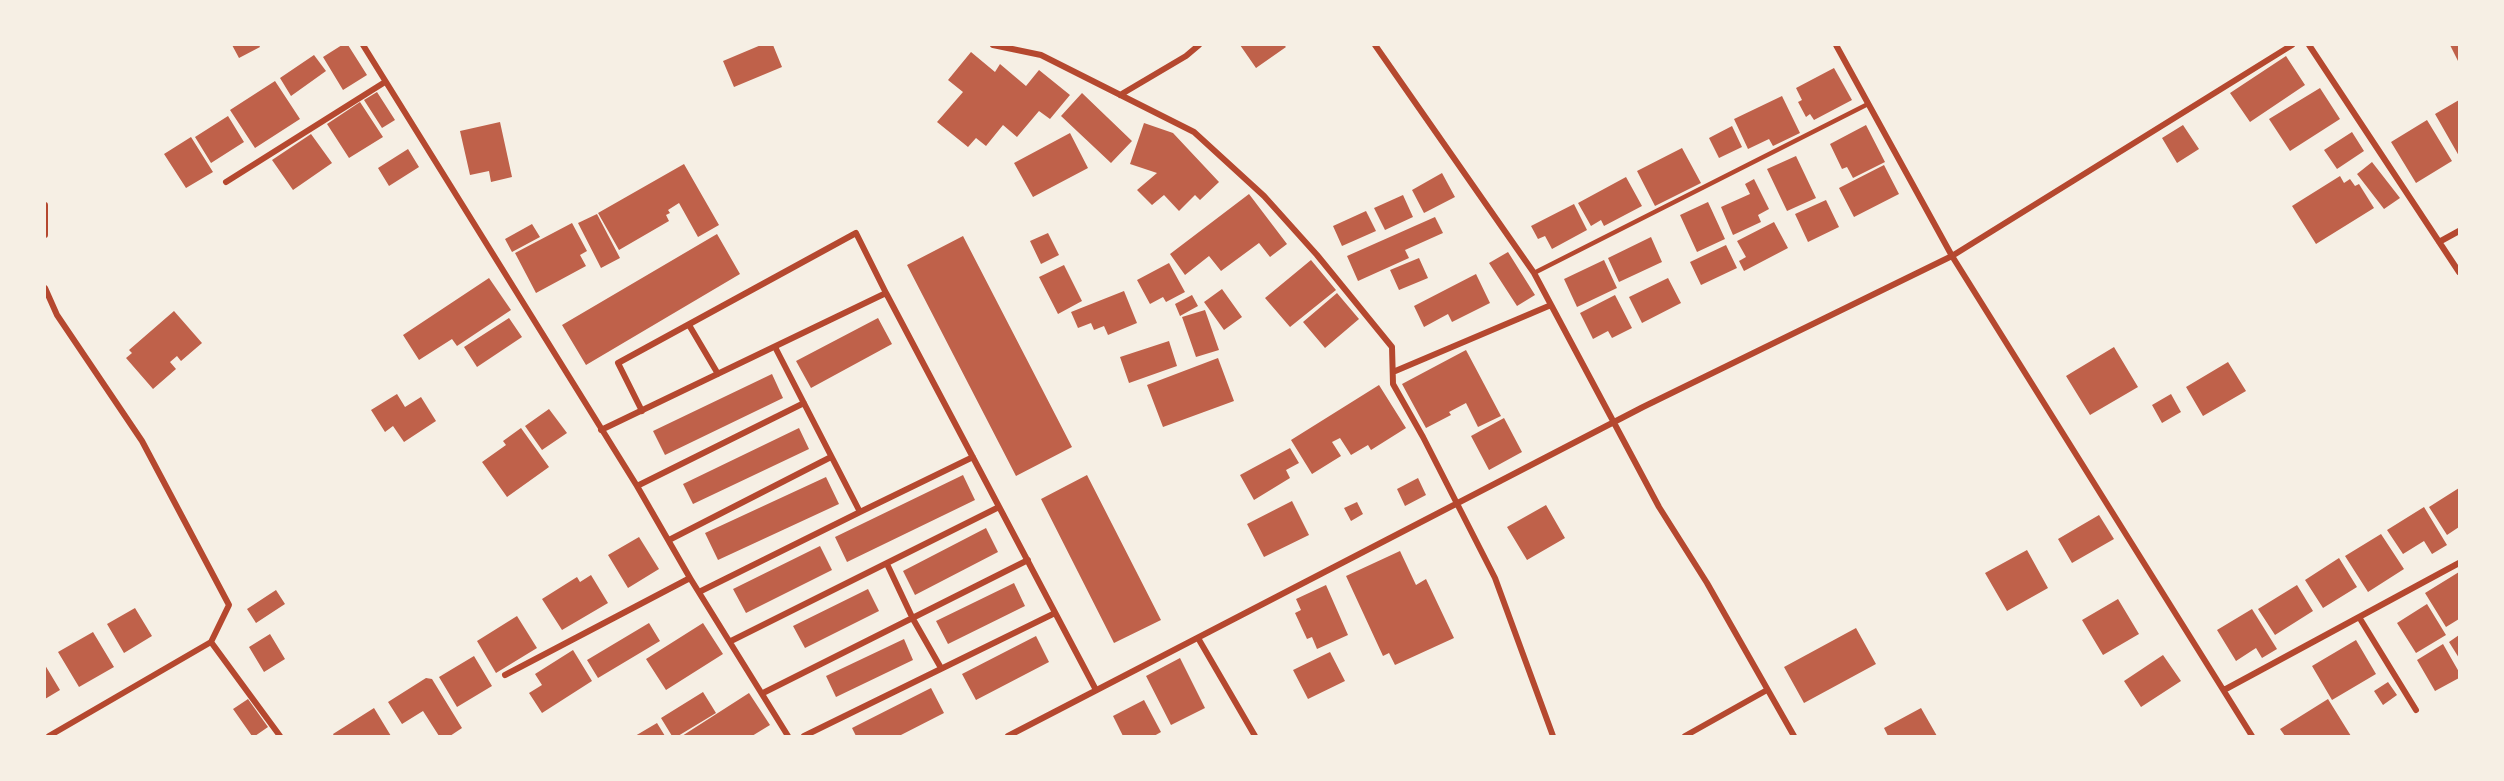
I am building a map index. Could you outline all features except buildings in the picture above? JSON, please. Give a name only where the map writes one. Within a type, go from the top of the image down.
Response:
[{"type":"street","points":[[363,45],[637,486],[690,578],[789,736]]},
{"type":"street","points":[[993,45],[1041,55],[1194,132],[1264,196],[1317,255],[1392,347],[1393,384],[1495,578],[1552,736]]},
{"type":"street","points":[[1120,95],[1186,56],[1199,45]]},
{"type":"street","points":[[1375,45],[1534,273],[1659,507],[1707,583],[1794,736]]},
{"type":"street","points":[[1836,45],[1952,256],[2252,736]]},
{"type":"street","points":[[1008,736],[1643,407],[1952,256],[2292,45]]},
{"type":"street","points":[[2309,45],[2459,272]]},
{"type":"street","points":[[226,182],[385,82]]},
{"type":"street","points":[[45,205],[45,235]]},
{"type":"street","points":[[2439,242],[2459,231]]},
{"type":"street","points":[[642,411],[618,363],[856,233],[1096,690]]},
{"type":"street","points":[[45,288],[57,315],[142,441],[229,605],[211,642],[49,736]]},
{"type":"street","points":[[601,430],[886,293]]},
{"type":"street","points":[[1393,372],[1551,305]]},
{"type":"street","points":[[689,325],[718,374]]},
{"type":"street","points":[[775,346],[860,512]]},
{"type":"street","points":[[637,486],[804,403]]},
{"type":"street","points":[[669,540],[831,457]]},
{"type":"street","points":[[699,592],[973,457]]},
{"type":"street","points":[[731,641],[999,507]]},
{"type":"street","points":[[763,693],[1028,560]]},
{"type":"street","points":[[2224,690],[2459,563]]},
{"type":"street","points":[[887,564],[913,619],[941,669]]},
{"type":"street","points":[[505,675],[690,578]]},
{"type":"street","points":[[804,736],[1055,613]]},
{"type":"street","points":[[2359,617],[2416,710]]},
{"type":"street","points":[[1198,638],[1255,736]]},
{"type":"street","points":[[211,642],[280,736]]},
{"type":"street","points":[[1685,736],[1767,690]]},
{"type":"lane","points":[[1534,273],[1868,104]]}]
